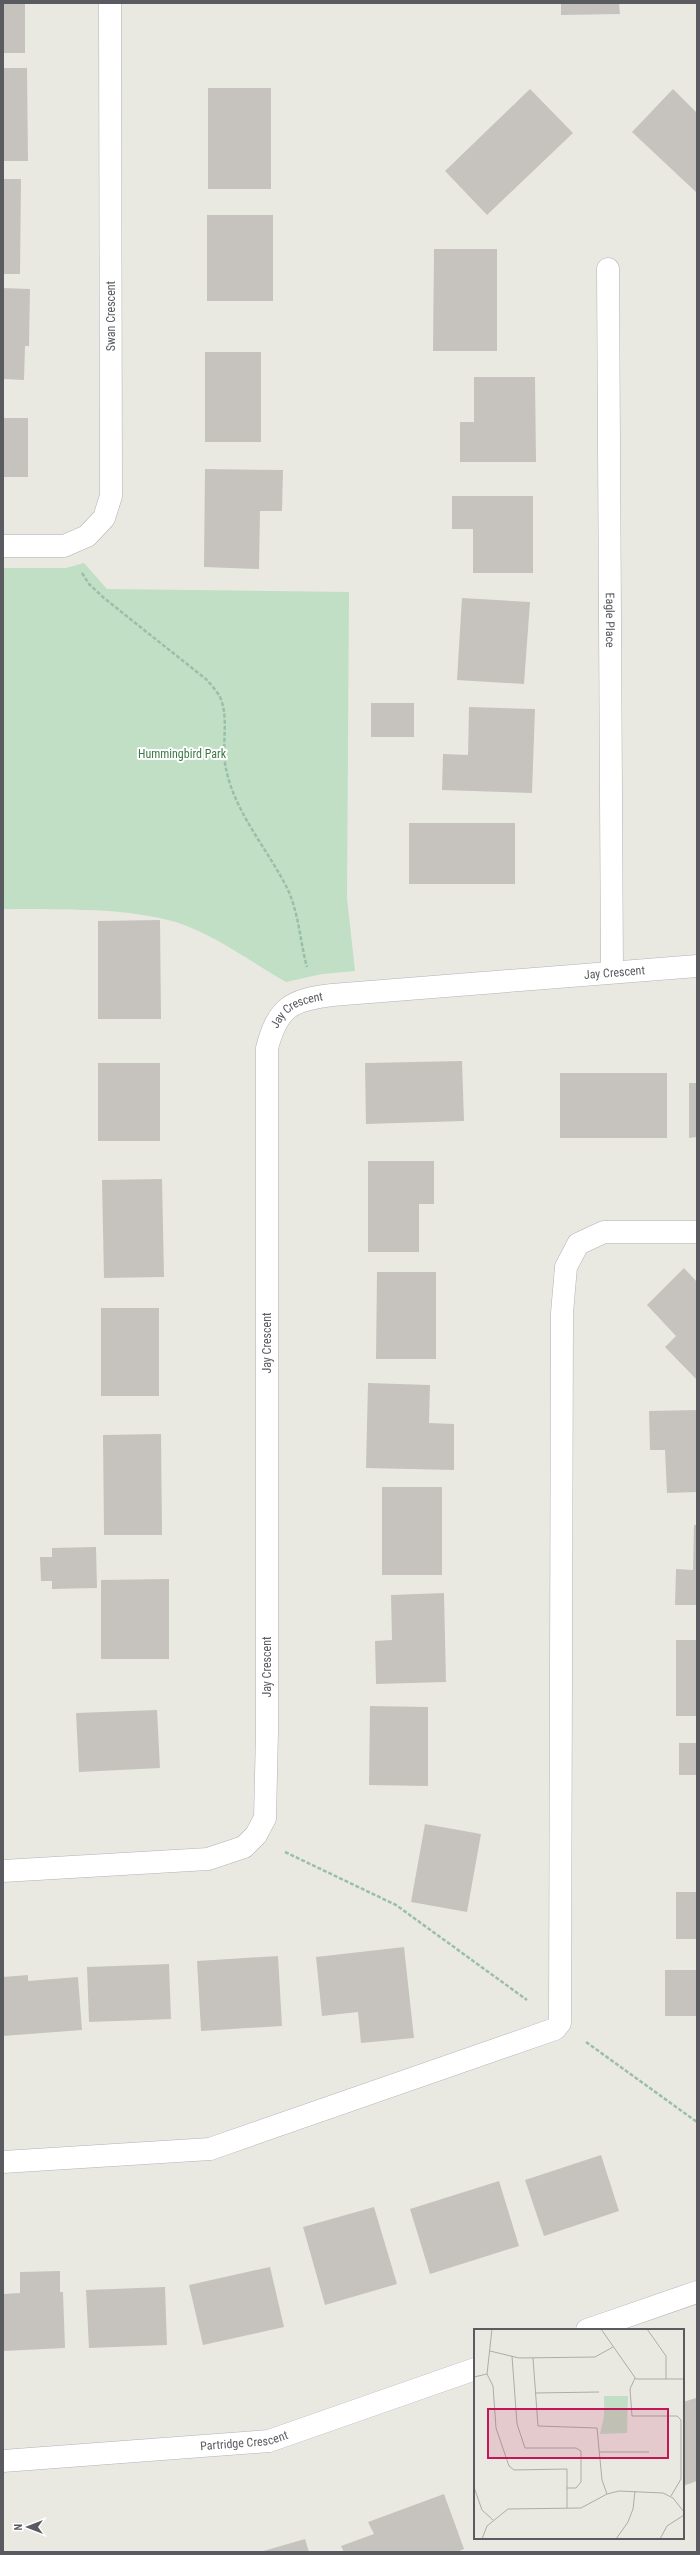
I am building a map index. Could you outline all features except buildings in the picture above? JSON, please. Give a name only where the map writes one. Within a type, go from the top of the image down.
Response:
[{"type":"street","name":"Swan Crescent","points":[[3,546],[64,546],[87,536],[104,518],[111,496],[110,3]]},
{"type":"street","name":"Eagle Place","points":[[608,269],[612,972]]},
{"type":"street","name":"Jay Crescent","points":[[3,1871],[208,1859],[244,1847],[256,1835],[265,1818],[267,1732],[267,1048],[278,1016],[293,1004],[312,998],[697,966]]},
{"type":"street","points":[[3,2162],[210,2149],[555,2028],[560,2023],[562,1314],[566,1267],[578,1244],[604,1232],[697,1232]]},
{"type":"street","points":[[591,2329],[697,2292]]},
{"type":"street","name":"Partridge Crescent","points":[[3,2461],[268,2441],[474,2369]]},
{"type":"path","points":[[78,568],[94,588],[207,680],[220,696],[224,711],[225,763],[230,782],[264,852],[278,872],[289,892],[308,969]]},
{"type":"path","points":[[283,1851],[396,1905],[529,2002]]},
{"type":"path","points":[[582,2039],[697,2122]]},
{"type":"green space","name":"Hummingbird Park","points":[[84,563],[107,589],[349,592],[347,898],[355,971],[322,974],[286,982],[211,937],[180,923],[144,915],[104,911],[64,909],[3,909],[3,568],[66,568]]}]
